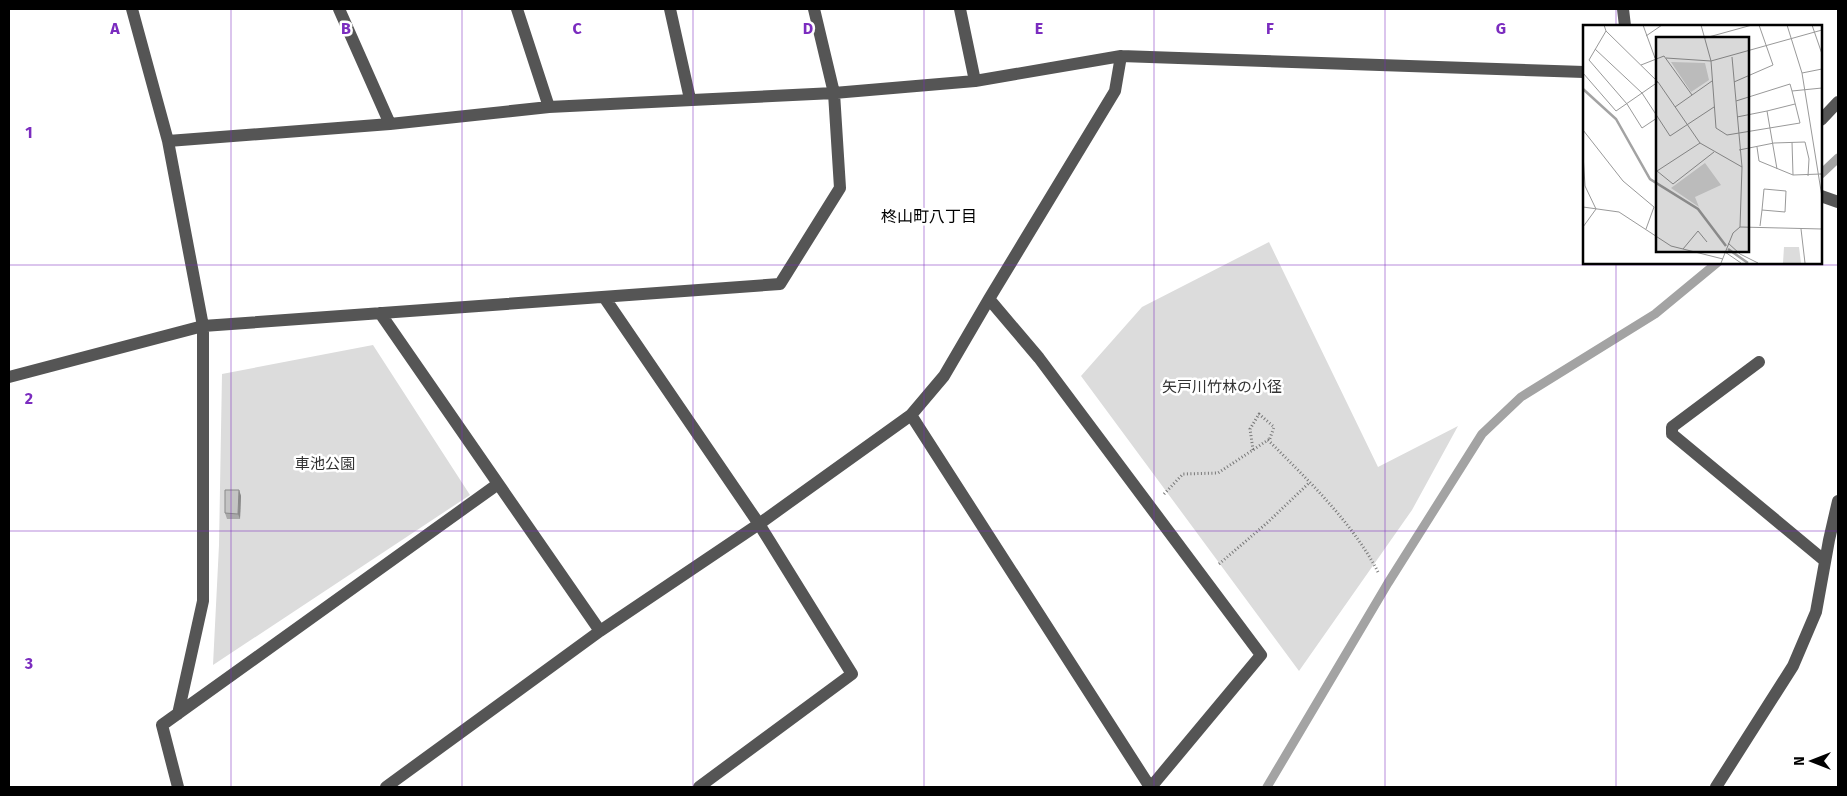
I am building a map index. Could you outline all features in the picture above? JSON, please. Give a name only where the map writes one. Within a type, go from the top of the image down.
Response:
[{"type":"street","points":[[132,9],[168,141],[203,326],[203,602],[178,714]]},
{"type":"street","points":[[339,9],[390,124]]},
{"type":"street","points":[[517,9],[549,107]]},
{"type":"street","points":[[670,9],[690,99]]},
{"type":"street","points":[[9,377],[203,326],[780,284],[840,188],[834,94],[814,9]]},
{"type":"street","points":[[960,9],[975,81]]},
{"type":"street","points":[[1623,9],[1625,25]]},
{"type":"street","points":[[168,141],[390,124],[549,107],[690,99],[834,94],[975,81],[1121,56],[1583,72]]},
{"type":"street","points":[[390,786],[600,631],[759,524],[911,414],[944,376],[1115,91],[1121,56]]},
{"type":"street","points":[[1822,119],[1838,102]]},
{"type":"street","points":[[1822,196],[1838,202]]},
{"type":"street","points":[[604,296],[759,524],[852,674],[699,787]]},
{"type":"street","points":[[911,414],[1151,787],[1261,655],[1039,358],[989,299]]},
{"type":"street","points":[[380,313],[600,631]]},
{"type":"street","points":[[1758,362],[1672,426],[1672,434],[1825,561]]},
{"type":"street","points":[[178,787],[162,726],[498,484]]},
{"type":"street","points":[[1716,787],[1793,666],[1816,612],[1838,501]]},
{"type":"path","points":[[1151,507],[1183,474],[1218,473],[1269,441],[1274,426],[1259,414],[1250,429],[1253,450]]},
{"type":"path","points":[[1269,441],[1309,483],[1366,550],[1378,572]]},
{"type":"path","points":[[1203,577],[1267,523],[1309,483]]},
{"type":"green space","name":"矢戸川竹林の小径","points":[[1269,242],[1378,467],[1458,426],[1412,510],[1299,671],[1081,376],[1142,307]]},
{"type":"green space","name":"車池公園","points":[[373,345],[470,495],[213,665],[219,545],[222,374]]},
{"type":"building","points":[[225,490],[239,490],[238,514],[225,513]]},
{"type":"waterway","points":[[1822,173],[1838,158]]},
{"type":"waterway","points":[[1267,787],[1388,583],[1482,434],[1521,397],[1655,314],[1716,264]]},
{"type":"district","name":"柊山町八丁目","points":[[929,216]]}]
